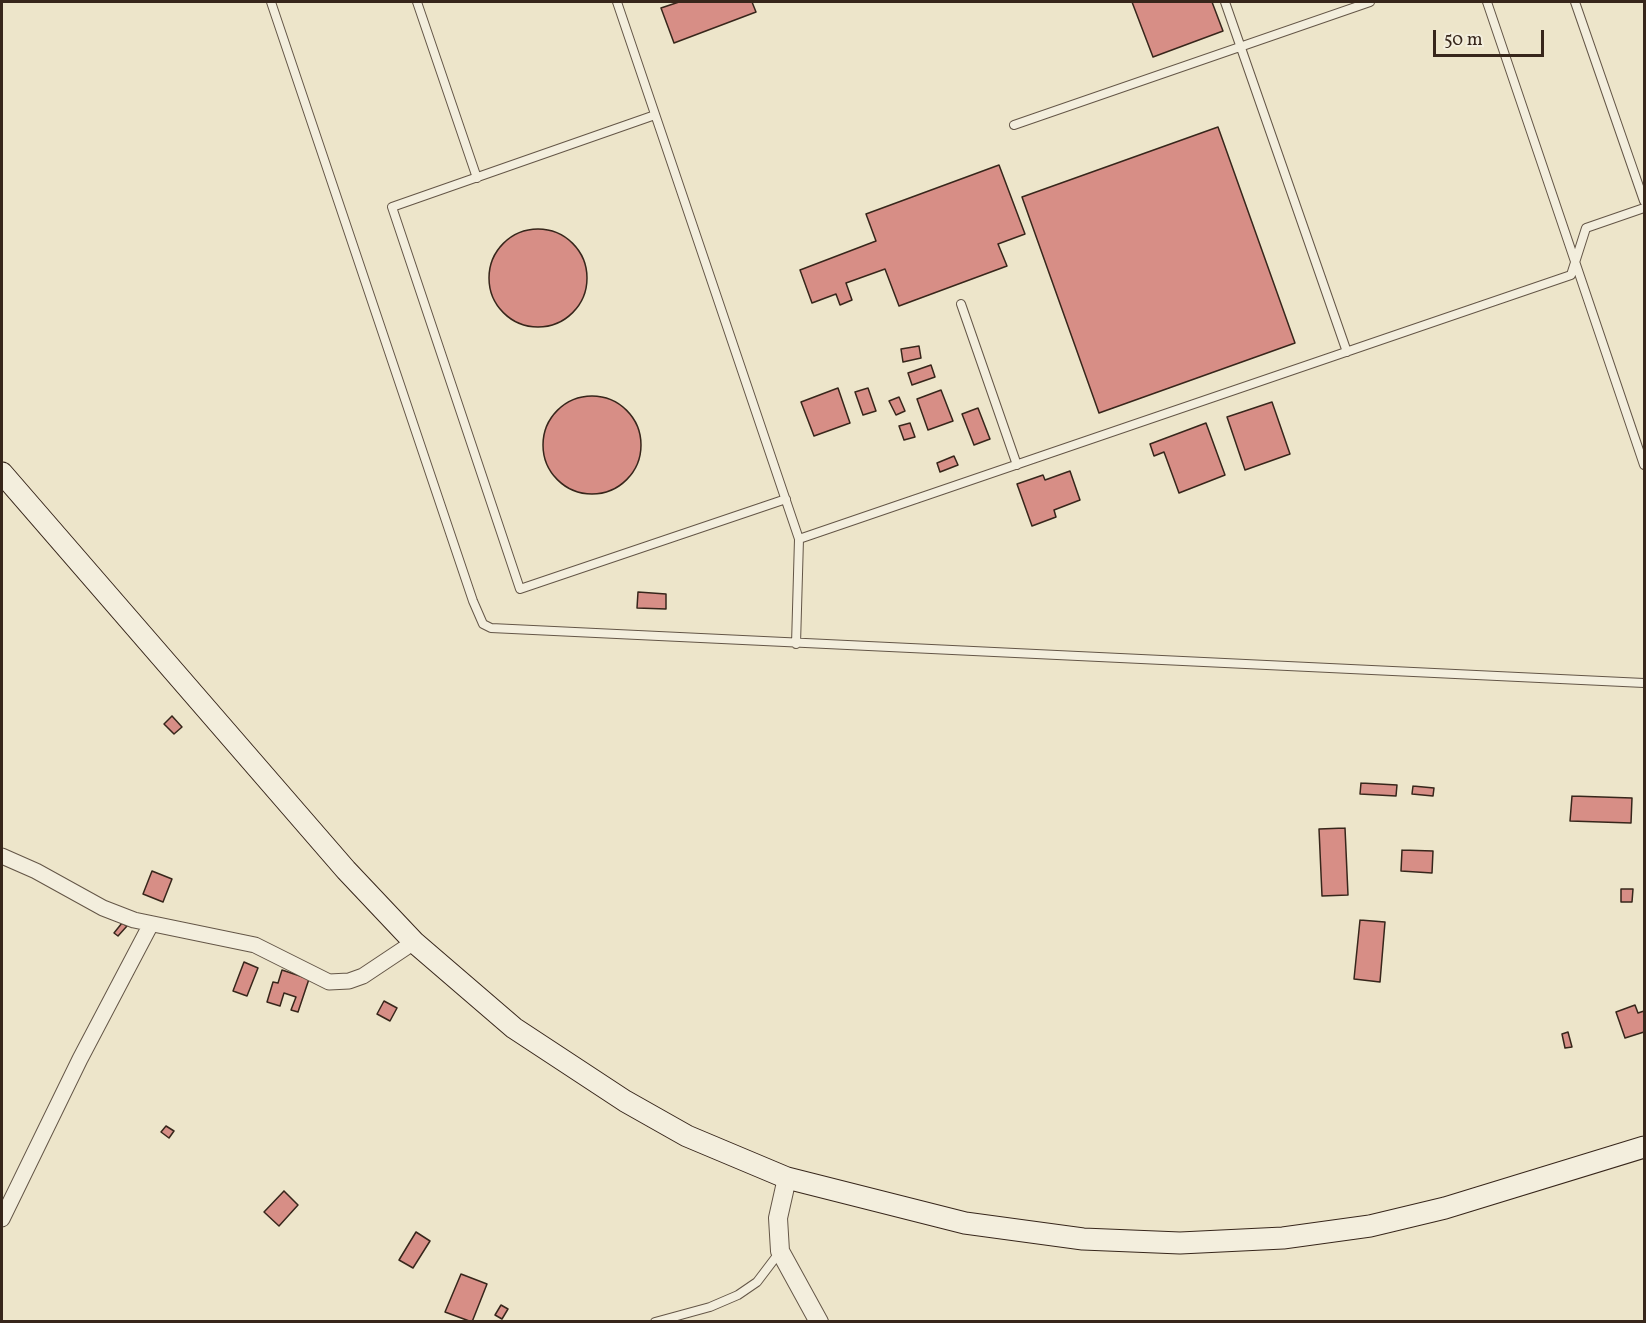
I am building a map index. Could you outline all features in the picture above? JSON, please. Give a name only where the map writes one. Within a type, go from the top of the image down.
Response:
[{"type":"main road","points":[[2,473],[366,894],[414,942],[514,1028],[625,1101],[687,1136],[787,1179],[965,1223],[1083,1239],[1180,1243],[1283,1238],[1370,1226],[1445,1208],[1644,1147]]},
{"type":"street","points":[[2,856],[36,871],[103,908],[152,924],[255,945],[329,982],[349,981],[363,976],[414,942]]},
{"type":"street","points":[[2,1219],[80,1059],[152,924]]},
{"type":"street","points":[[787,1179],[778,1218],[780,1251],[819,1322]]},
{"type":"lane","points":[[271,2],[473,602],[483,624],[498,629],[796,645],[1644,683]]},
{"type":"lane","points":[[417,2],[477,178]]},
{"type":"lane","points":[[616,2],[799,539],[796,645]]},
{"type":"lane","points":[[1225,2],[1347,352]]},
{"type":"lane","points":[[1014,125],[1370,2]]},
{"type":"lane","points":[[1487,2],[1644,465]]},
{"type":"lane","points":[[1575,2],[1644,201]]},
{"type":"lane","points":[[655,116],[392,207],[520,589],[786,499]]},
{"type":"lane","points":[[799,539],[1571,275],[1587,228],[1644,208]]},
{"type":"lane","points":[[961,304],[1017,465]]},
{"type":"lane","points":[[655,1322],[710,1307],[738,1294],[757,1282],[780,1251]]},
{"type":"building","points":[[679,2],[752,2],[756,12],[674,43],[661,8]]},
{"type":"building","points":[[1132,2],[1212,2],[1223,31],[1153,57]]},
{"type":"building","points":[[1218,127],[1295,343],[1099,413],[1022,197]]},
{"type":"building","points":[[999,165],[1025,234],[998,244],[1007,266],[899,306],[885,269],[846,283],[852,300],[840,305],[836,294],[812,303],[800,270],[876,241],[866,214]]},
{"type":"building","points":[[538,229],[557,232],[573,243],[584,259],[587,278],[584,297],[573,313],[557,324],[538,327],[519,324],[503,313],[492,297],[489,278],[492,259],[503,243],[519,232]]},
{"type":"building","points":[[919,346],[921,358],[903,362],[901,349]]},
{"type":"building","points":[[931,365],[935,377],[912,385],[908,373]]},
{"type":"building","points":[[838,388],[850,423],[814,436],[801,402]]},
{"type":"building","points":[[868,388],[876,411],[863,415],[855,392]]},
{"type":"building","points":[[941,390],[953,421],[928,430],[917,399]]},
{"type":"building","points":[[592,396],[611,400],[627,410],[637,426],[641,445],[637,464],[627,480],[611,490],[592,494],[573,490],[557,480],[547,464],[543,445],[547,426],[557,410],[573,400]]},
{"type":"building","points":[[899,397],[905,411],[896,415],[889,401]]},
{"type":"building","points":[[1272,402],[1290,454],[1245,470],[1227,417]]},
{"type":"building","points":[[978,408],[990,439],[974,445],[962,414]]},
{"type":"building","points":[[910,423],[915,437],[904,440],[899,426]]},
{"type":"building","points":[[1206,423],[1225,475],[1179,493],[1164,452],[1154,456],[1150,444]]},
{"type":"building","points":[[954,456],[958,465],[940,472],[937,463]]},
{"type":"building","points":[[1070,471],[1080,500],[1054,510],[1056,517],[1032,526],[1017,484],[1043,475],[1045,480]]},
{"type":"building","points":[[638,592],[666,594],[666,609],[637,608]]},
{"type":"building","points":[[172,716],[182,727],[174,734],[164,724]]},
{"type":"building","points":[[1361,783],[1397,785],[1396,796],[1360,794]]},
{"type":"building","points":[[1413,786],[1434,788],[1433,796],[1412,794]]},
{"type":"building","points":[[1572,796],[1632,798],[1631,823],[1570,821]]},
{"type":"building","points":[[1345,828],[1348,895],[1322,896],[1319,829]]},
{"type":"building","points":[[1402,850],[1433,851],[1432,873],[1401,871]]},
{"type":"building","points":[[152,871],[172,879],[163,902],[143,894]]},
{"type":"building","points":[[1621,889],[1633,889],[1632,902],[1621,902]]},
{"type":"building","points":[[1360,920],[1385,922],[1380,982],[1354,979]]},
{"type":"building","points":[[122,923],[127,926],[118,936],[114,933]]},
{"type":"building","points":[[244,962],[258,968],[247,996],[233,991]]},
{"type":"building","points":[[282,970],[309,979],[298,1012],[291,1010],[296,997],[284,993],[280,1006],[267,1002],[273,982],[278,983]]},
{"type":"building","points":[[384,1001],[397,1008],[390,1021],[377,1014]]},
{"type":"building","points":[[1635,1005],[1638,1013],[1644,1011],[1644,1032],[1625,1038],[1616,1012]]},
{"type":"building","points":[[1568,1032],[1572,1047],[1565,1048],[1562,1034]]},
{"type":"building","points":[[166,1126],[174,1131],[169,1138],[161,1132]]},
{"type":"building","points":[[284,1191],[298,1205],[279,1226],[264,1212]]},
{"type":"building","points":[[416,1232],[430,1241],[413,1268],[399,1260]]},
{"type":"building","points":[[461,1274],[487,1284],[472,1322],[445,1312]]},
{"type":"building","points":[[501,1305],[508,1309],[502,1319],[495,1315]]}]
